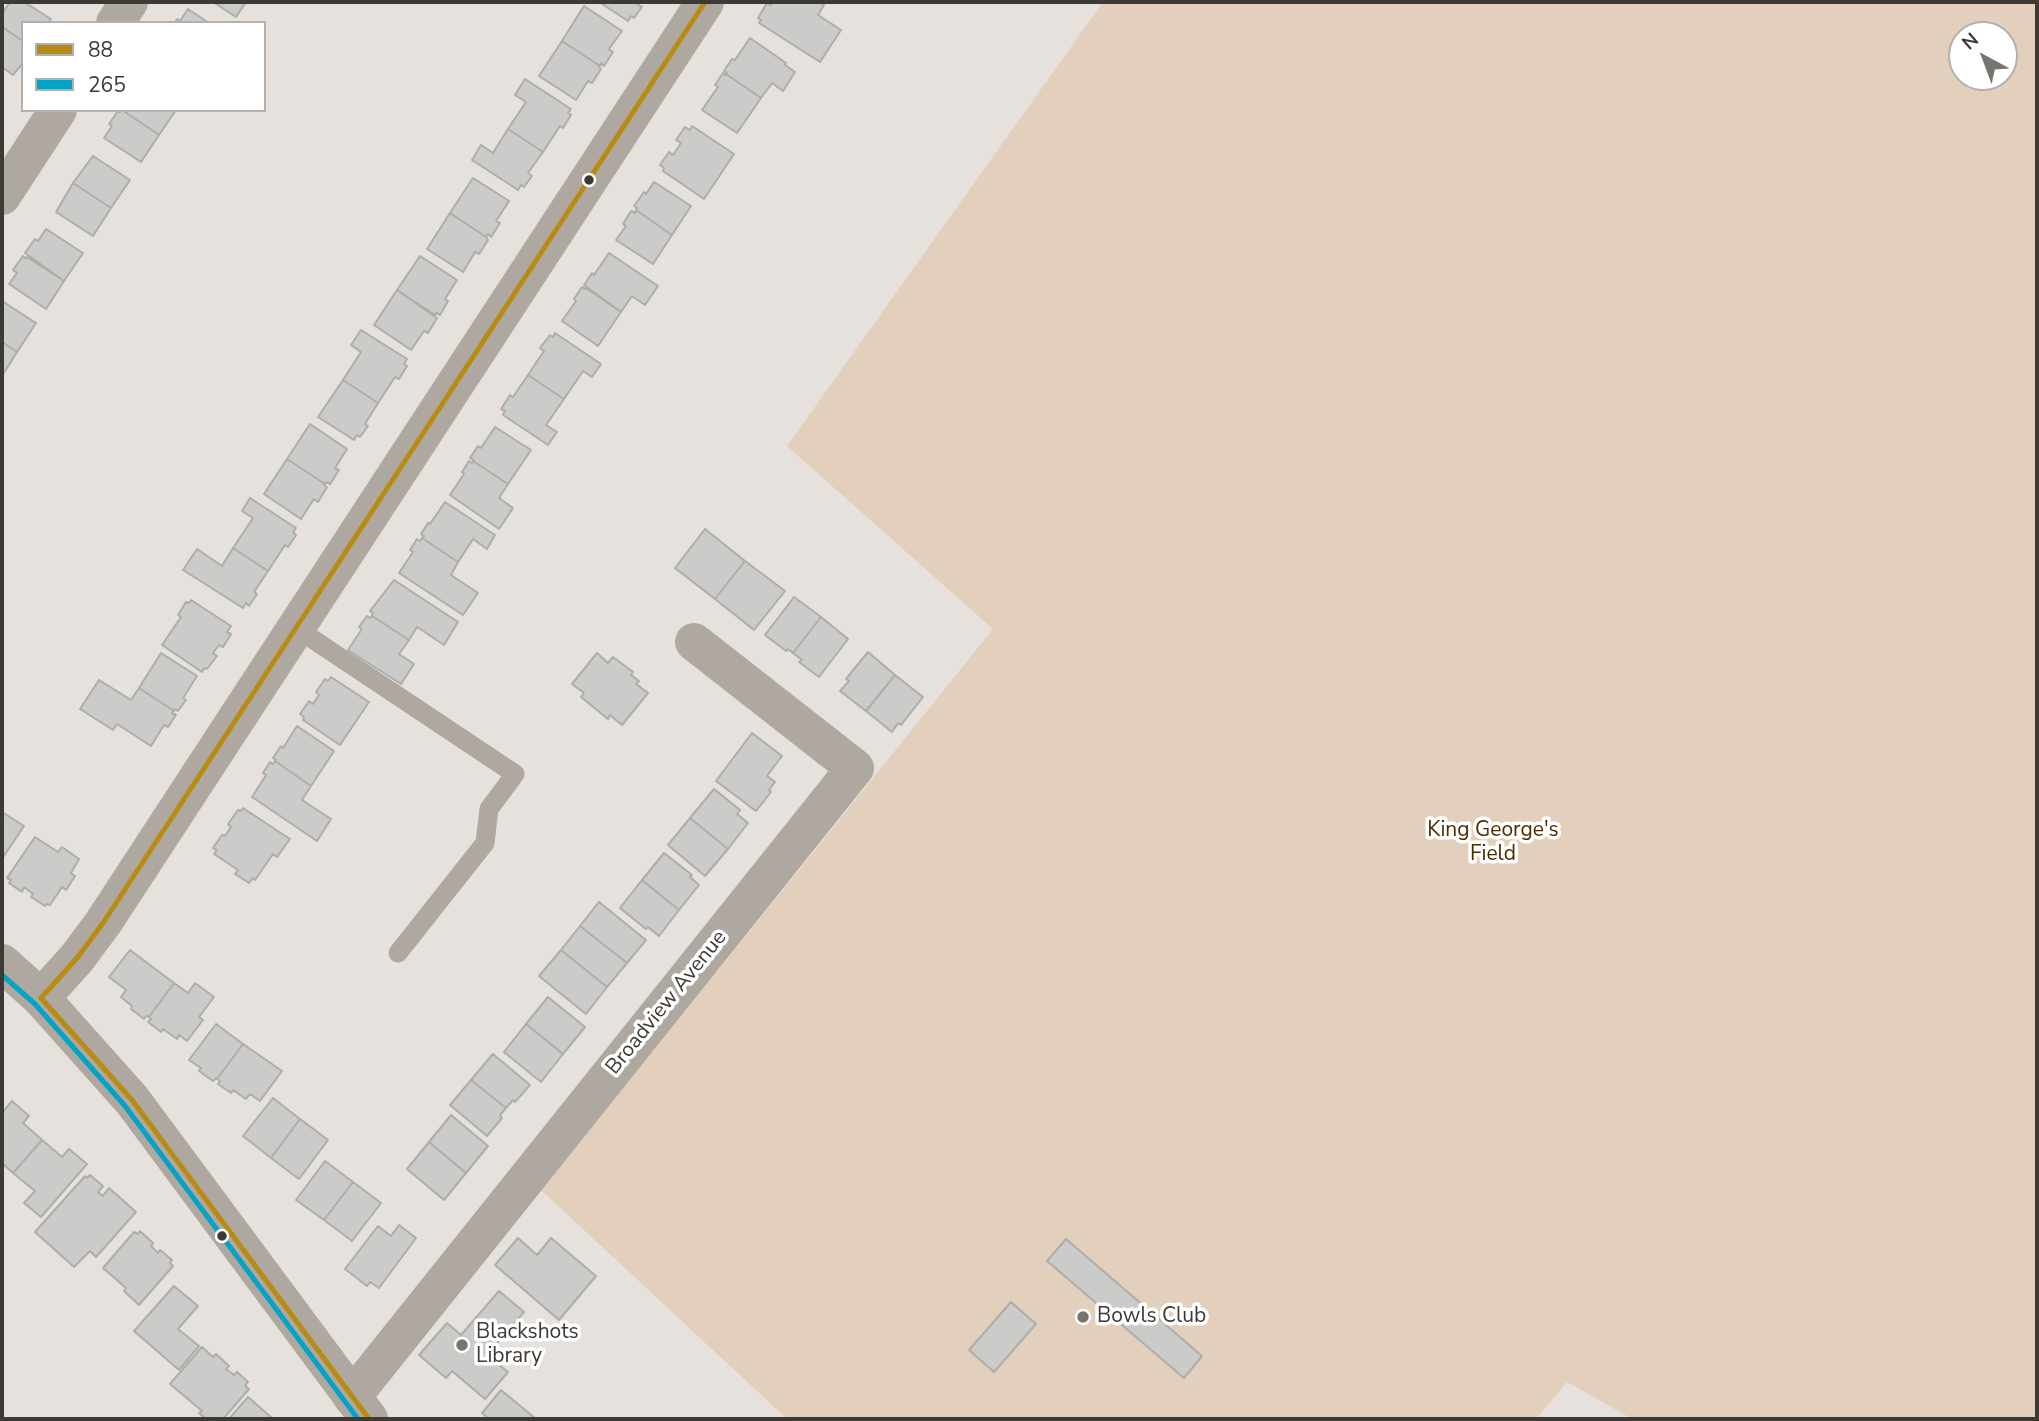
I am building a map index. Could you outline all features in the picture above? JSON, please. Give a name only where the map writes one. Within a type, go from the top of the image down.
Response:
[{"type":"street","points":[[116,21],[129,2]]},
{"type":"street","points":[[41,998],[77,958],[103,923],[705,2]]},
{"type":"street","points":[[2,196],[57,112]]},
{"type":"street","name":"Broadview Avenue","points":[[360,1408],[855,768],[694,642]]},
{"type":"street","points":[[2,963],[41,998],[132,1100],[360,1408]]},
{"type":"lane","points":[[296,628],[515,774],[489,809],[485,843],[398,953]]},
{"type":"green space","name":"King George's Field","points":[[1103,2],[2037,2],[2037,1419],[1632,1419],[1567,1382],[1536,1419],[787,1419],[541,1190],[993,629],[787,446]]},
{"type":"building","points":[[10,2],[24,2],[51,19],[21,21],[21,40],[2,27],[2,14]]},
{"type":"building","points":[[213,2],[246,2],[236,17]]},
{"type":"building","points":[[599,2],[640,2],[638,5],[642,7],[634,18],[631,16],[628,21]]},
{"type":"building","points":[[773,2],[818,2],[824,5],[818,15],[841,30],[820,62],[759,23],[761,20],[758,18],[767,3],[771,5]]},
{"type":"building","points":[[584,6],[622,31],[609,49],[613,52],[604,66],[562,41]]},
{"type":"building","points":[[188,9],[206,21],[180,21]]},
{"type":"building","points":[[2,27],[21,40],[21,65],[13,75],[2,67]]},
{"type":"building","points":[[750,38],[795,72],[783,91],[772,83],[761,98],[724,71]]},
{"type":"building","points":[[562,41],[601,69],[592,83],[588,81],[576,100],[539,76]]},
{"type":"building","points":[[723,73],[761,98],[737,133],[702,110],[718,87],[715,85]]},
{"type":"building","points":[[525,79],[571,109],[568,113],[571,115],[563,128],[560,126],[543,152],[508,129],[526,102],[515,95]]},
{"type":"building","points":[[117,112],[125,112],[159,135],[141,162],[104,138],[112,126],[109,124]]},
{"type":"building","points":[[125,112],[175,112],[159,135]]},
{"type":"building","points":[[692,126],[734,154],[704,199],[663,171],[664,168],[660,165],[669,152],[673,155],[681,143],[676,140],[685,127],[690,130]]},
{"type":"building","points":[[508,129],[543,152],[528,173],[532,176],[524,187],[521,185],[518,190],[472,160],[481,145],[493,153]]},
{"type":"building","points":[[93,156],[130,180],[111,208],[73,183]]},
{"type":"building","points":[[473,178],[509,201],[496,221],[500,223],[491,237],[488,234],[486,237],[450,213]]},
{"type":"building","points":[[654,182],[691,206],[672,235],[634,206]]},
{"type":"building","points":[[73,183],[111,208],[93,236],[56,212]]},
{"type":"building","points":[[636,210],[672,235],[653,264],[616,240],[626,226],[623,224],[631,211],[635,213]]},
{"type":"building","points":[[450,213],[488,240],[479,254],[475,252],[463,272],[427,249]]},
{"type":"building","points":[[46,229],[83,253],[64,281],[25,253]]},
{"type":"building","points":[[609,253],[658,286],[645,305],[632,296],[621,312],[584,285]]},
{"type":"building","points":[[23,256],[64,281],[46,309],[9,284],[17,273],[13,270]]},
{"type":"building","points":[[420,256],[457,280],[445,299],[448,301],[440,315],[435,315],[397,290]]},
{"type":"building","points":[[582,287],[621,312],[598,346],[562,321]]},
{"type":"building","points":[[397,290],[437,318],[428,333],[424,331],[411,350],[374,325]]},
{"type":"building","points":[[2,301],[36,323],[17,352],[2,342]]},
{"type":"building","points":[[361,330],[407,359],[404,364],[407,366],[399,379],[395,377],[378,403],[343,380],[361,352],[351,345]]},
{"type":"building","points":[[555,333],[601,364],[592,377],[583,371],[564,399],[528,375],[544,351],[540,348],[550,335],[553,337]]},
{"type":"building","points":[[2,342],[17,352],[2,376]]},
{"type":"building","points":[[528,375],[564,399],[546,425],[557,432],[548,445],[503,415],[505,411],[501,409]]},
{"type":"building","points":[[343,380],[378,403],[365,424],[368,426],[360,437],[357,435],[354,440],[318,417]]},
{"type":"building","points":[[310,424],[347,449],[335,468],[339,470],[330,484],[325,484],[287,459]]},
{"type":"building","points":[[495,427],[531,450],[508,484],[470,458],[478,446],[481,448]]},
{"type":"building","points":[[287,459],[327,487],[318,502],[314,499],[301,519],[264,494]]},
{"type":"building","points":[[469,461],[508,484],[499,498],[513,508],[499,529],[450,495]]},
{"type":"building","points":[[250,498],[296,528],[293,532],[296,535],[288,547],[285,545],[268,571],[233,548],[253,518],[242,511]]},
{"type":"building","points":[[445,502],[495,535],[487,549],[473,539],[458,562],[422,538],[424,536],[421,534],[428,523],[430,524]]},
{"type":"building","points":[[705,529],[745,561],[715,599],[675,568]]},
{"type":"building","points":[[422,538],[458,562],[451,575],[478,593],[463,615],[399,573],[413,552],[410,550],[417,539],[420,541]]},
{"type":"building","points":[[233,548],[268,571],[254,592],[257,594],[249,606],[246,603],[243,608],[183,570],[197,549],[222,566]]},
{"type":"building","points":[[745,561],[785,591],[754,630],[715,599]]},
{"type":"building","points":[[394,580],[458,622],[444,645],[417,627],[409,640],[372,616],[370,611]]},
{"type":"building","points":[[794,597],[821,617],[793,653],[788,649],[786,651],[765,635]]},
{"type":"building","points":[[191,600],[231,626],[227,632],[231,634],[223,647],[219,645],[213,653],[217,656],[202,672],[162,645],[181,617],[178,615],[186,602]]},
{"type":"building","points":[[367,616],[372,616],[409,640],[399,654],[414,664],[401,684],[348,650]]},
{"type":"building","points":[[821,617],[848,639],[819,677],[799,662],[802,660],[793,653]]},
{"type":"building","points":[[868,652],[895,675],[866,711],[840,691],[849,681],[846,679]]},
{"type":"building","points":[[161,653],[197,676],[178,711],[139,688]]},
{"type":"building","points":[[597,653],[608,663],[613,657],[633,672],[631,675],[639,681],[636,684],[648,693],[622,725],[610,715],[608,719],[581,697],[584,693],[572,684]]},
{"type":"building","points":[[895,675],[923,697],[892,732],[866,711]]},
{"type":"building","points":[[331,677],[369,702],[340,745],[303,720],[304,717],[300,714],[309,701],[313,704],[319,695],[316,692],[325,679],[328,681]]},
{"type":"building","points":[[99,680],[131,700],[139,688],[176,715],[168,727],[164,725],[151,746],[117,724],[113,730],[80,709]]},
{"type":"building","points":[[297,726],[334,751],[311,786],[273,758]]},
{"type":"building","points":[[752,733],[782,756],[767,776],[775,782],[769,790],[771,792],[756,811],[716,781]]},
{"type":"building","points":[[275,761],[311,786],[302,800],[331,819],[317,841],[252,797],[266,775],[263,773],[270,762],[273,764]]},
{"type":"building","points":[[714,789],[740,810],[737,814],[748,823],[728,849],[690,818]]},
{"type":"building","points":[[243,808],[290,839],[277,857],[273,854],[255,880],[253,878],[249,883],[235,874],[238,870],[214,854],[217,850],[213,848],[231,827],[228,824],[238,810]]},
{"type":"building","points":[[2,812],[24,826],[2,859]]},
{"type":"building","points":[[690,818],[728,849],[705,876],[668,845]]},
{"type":"building","points":[[35,837],[58,852],[62,847],[79,859],[71,873],[75,876],[66,890],[62,887],[50,905],[45,906],[31,897],[33,894],[24,887],[22,892],[9,883],[11,880],[7,878]]},
{"type":"building","points":[[664,853],[692,875],[690,877],[699,885],[679,910],[642,880]]},
{"type":"building","points":[[642,880],[679,910],[659,936],[620,908]]},
{"type":"building","points":[[599,902],[646,940],[627,963],[580,926]]},
{"type":"building","points":[[580,926],[627,963],[607,987],[561,950]]},
{"type":"building","points":[[130,950],[174,983],[149,1017],[144,1019],[121,997],[126,990],[109,977]]},
{"type":"building","points":[[561,950],[607,987],[586,1014],[539,976]]},
{"type":"building","points":[[174,983],[188,993],[195,983],[214,997],[199,1017],[203,1020],[187,1041],[179,1035],[177,1039],[163,1029],[161,1032],[148,1022]]},
{"type":"building","points":[[548,997],[585,1027],[563,1054],[526,1024]]},
{"type":"building","points":[[216,1024],[243,1044],[213,1081],[189,1060]]},
{"type":"building","points":[[526,1024],[563,1054],[541,1082],[504,1052]]},
{"type":"building","points":[[243,1044],[282,1071],[260,1101],[250,1094],[246,1099],[233,1090],[231,1093],[218,1084],[220,1081],[217,1079]]},
{"type":"building","points":[[493,1054],[530,1085],[506,1108],[471,1080]]},
{"type":"building","points":[[471,1080],[506,1108],[500,1115],[502,1118],[487,1136],[450,1105]]},
{"type":"building","points":[[273,1098],[300,1119],[271,1158],[243,1136]]},
{"type":"building","points":[[12,1101],[29,1116],[23,1123],[42,1140],[13,1173],[2,1163],[2,1113]]},
{"type":"building","points":[[451,1115],[488,1146],[466,1173],[429,1142]]},
{"type":"building","points":[[300,1119],[328,1140],[299,1179],[271,1158]]},
{"type":"building","points":[[42,1140],[62,1157],[69,1149],[87,1164],[41,1217],[24,1203],[35,1191],[13,1173]]},
{"type":"building","points":[[429,1142],[466,1173],[444,1200],[407,1169]]},
{"type":"building","points":[[325,1161],[353,1182],[324,1220],[296,1200]]},
{"type":"building","points":[[90,1175],[103,1186],[98,1192],[103,1196],[109,1188],[136,1212],[96,1257],[90,1251],[74,1267],[35,1232],[85,1176],[87,1178]]},
{"type":"building","points":[[353,1182],[381,1203],[352,1241],[324,1220]]},
{"type":"building","points":[[399,1225],[416,1238],[379,1288],[370,1282],[367,1286],[345,1269],[378,1226],[391,1236]]},
{"type":"building","points":[[140,1231],[153,1243],[151,1246],[158,1253],[160,1250],[172,1260],[170,1263],[173,1266],[139,1305],[124,1291],[126,1288],[103,1268],[134,1232],[138,1234]]},
{"type":"building","points":[[518,1238],[537,1255],[551,1238],[596,1276],[559,1320],[495,1265]]},
{"type":"building","points":[[1066,1239],[1202,1356],[1184,1378],[1047,1261]]},
{"type":"building","points":[[174,1286],[198,1306],[178,1329],[199,1346],[179,1370],[134,1331]]},
{"type":"building","name":"Blackshots Library","points":[[499,1291],[524,1312],[487,1355],[508,1372],[485,1399],[452,1371],[446,1378],[419,1355],[447,1323],[461,1335]]},
{"type":"building","points":[[1011,1302],[1036,1324],[994,1372],[969,1350]]},
{"type":"building","points":[[202,1347],[213,1357],[216,1354],[229,1366],[226,1369],[234,1375],[237,1372],[248,1382],[245,1386],[249,1389],[223,1419],[206,1419],[199,1413],[202,1411],[170,1384]]},
{"type":"building","points":[[501,1390],[536,1419],[489,1419],[482,1413]]},
{"type":"building","points":[[248,1397],[273,1419],[229,1419]]},
{"type":"transit line","name":"88","points":[[41,998],[77,958],[103,923],[705,2]]},
{"type":"transit line","name":"265","points":[[2,975],[35,1004],[125,1106],[358,1419]]},
{"type":"transit line","name":"88","points":[[41,998],[132,1100],[369,1419]]},
{"type":"place","name":"Bowls Club","points":[[1083,1317]]},
{"type":"place","name":"Blackshots Library","points":[[462,1345]]}]
